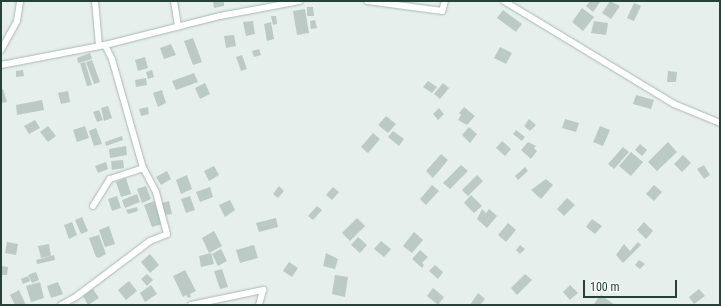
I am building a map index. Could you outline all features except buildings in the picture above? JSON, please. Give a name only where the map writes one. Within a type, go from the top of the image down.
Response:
[{"type":"street","points":[[1,50],[18,21],[20,1]]},
{"type":"street","points":[[61,305],[77,296],[150,241],[167,234],[156,192],[143,168],[112,59],[102,45],[95,1]]},
{"type":"street","points":[[174,1],[178,27]]},
{"type":"street","points":[[1,64],[102,45],[300,1]]},
{"type":"street","points":[[367,1],[442,11],[445,1]]},
{"type":"street","points":[[504,1],[674,104],[720,123]]},
{"type":"street","points":[[93,206],[110,179],[143,168]]},
{"type":"street","points":[[190,305],[263,290],[259,305]]}]
